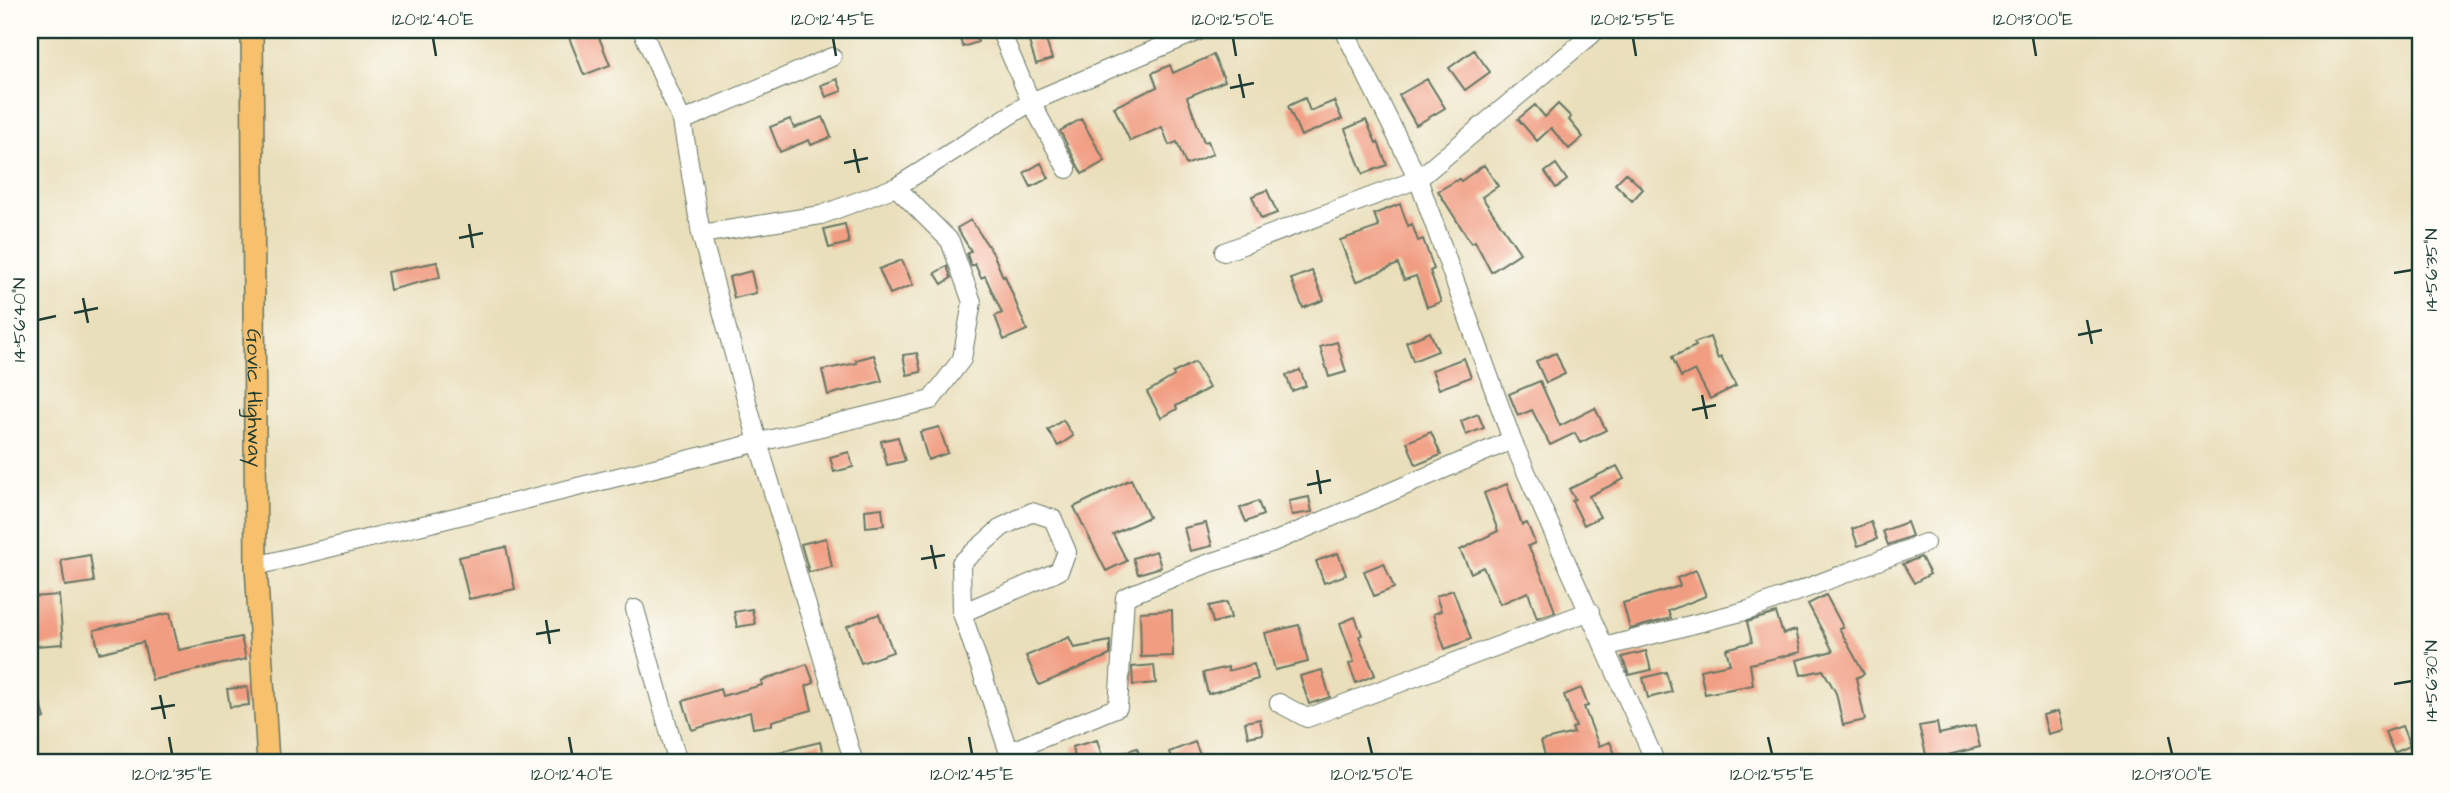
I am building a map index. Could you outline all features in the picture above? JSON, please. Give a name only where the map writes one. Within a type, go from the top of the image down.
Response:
[{"type":"main road","name":"Govic Highway","points":[[252,30],[256,566],[268,763]]},
{"type":"street","points":[[642,30],[682,121],[701,234],[758,442],[854,763]]},
{"type":"street","points":[[1000,30],[1031,102],[1067,169]]},
{"type":"street","points":[[701,234],[821,215],[896,187],[1031,102],[1201,30]]},
{"type":"street","points":[[1344,30],[1418,179],[1512,440],[1656,763]]},
{"type":"street","points":[[1224,252],[1418,179],[1597,30]]},
{"type":"street","points":[[682,121],[832,57]]},
{"type":"street","points":[[256,566],[931,400],[962,359],[972,302],[950,241],[896,187]]},
{"type":"street","points":[[962,613],[1059,571],[1067,552],[1053,519],[1032,512],[1002,527],[961,563],[962,613],[1010,758],[1118,707],[1125,597],[1204,565],[1271,543],[1512,440]]},
{"type":"street","points":[[1604,647],[1749,610],[1925,542]]},
{"type":"street","points":[[635,609],[678,763]]},
{"type":"street","points":[[1279,703],[1307,718],[1590,611]]},
{"type":"building","points":[[566,30],[596,30],[610,65],[584,75]]},
{"type":"building","points":[[956,30],[973,30],[978,42],[963,47]]},
{"type":"building","points":[[1045,37],[1052,59],[1036,64],[1029,42]]},
{"type":"building","points":[[1474,50],[1490,72],[1465,90],[1449,68]]},
{"type":"building","points":[[1213,55],[1225,81],[1187,97],[1204,142],[1208,141],[1213,154],[1186,165],[1177,142],[1169,145],[1162,127],[1130,141],[1114,107],[1157,87],[1152,73],[1170,65],[1173,73]]},
{"type":"building","points":[[837,79],[842,91],[826,97],[821,85]]},
{"type":"building","points":[[1427,79],[1445,108],[1416,125],[1399,95]]},
{"type":"building","points":[[1305,98],[1310,111],[1334,101],[1342,119],[1301,136],[1288,106]]},
{"type":"building","points":[[1558,104],[1571,117],[1569,120],[1583,137],[1569,149],[1551,128],[1537,141],[1518,119],[1535,105],[1545,117]]},
{"type":"building","points":[[823,117],[831,137],[811,145],[809,140],[780,152],[770,127],[790,119],[794,128]]},
{"type":"building","points":[[1081,119],[1105,161],[1082,174],[1060,131]]},
{"type":"building","points":[[1366,120],[1387,165],[1363,174],[1345,129]]},
{"type":"building","points":[[1041,163],[1049,178],[1031,187],[1024,173]]},
{"type":"building","points":[[1556,164],[1567,180],[1556,188],[1545,172]]},
{"type":"building","points":[[1484,165],[1498,186],[1482,197],[1520,253],[1491,272],[1475,241],[1471,243],[1438,191],[1459,179],[1461,181]]},
{"type":"building","points":[[1626,173],[1643,189],[1632,201],[1615,184]]},
{"type":"building","points":[[1267,190],[1277,213],[1261,219],[1252,196]]},
{"type":"building","points":[[1400,204],[1408,226],[1412,224],[1418,241],[1423,239],[1434,269],[1430,271],[1441,302],[1427,307],[1416,276],[1404,280],[1398,264],[1356,282],[1340,240],[1379,227],[1374,214]]},
{"type":"building","points":[[971,220],[994,255],[1003,277],[1005,276],[1027,330],[1004,340],[995,316],[1002,313],[985,276],[981,278],[975,264],[971,266],[967,254],[971,251],[957,228]]},
{"type":"building","points":[[845,224],[849,243],[829,248],[824,229]]},
{"type":"building","points":[[902,260],[913,285],[890,294],[879,269]]},
{"type":"building","points":[[437,262],[440,277],[390,290],[387,272]]},
{"type":"building","points":[[947,266],[951,278],[942,284],[935,273]]},
{"type":"building","points":[[751,271],[756,293],[734,298],[729,277]]},
{"type":"building","points":[[1312,271],[1324,300],[1303,308],[1291,279]]},
{"type":"building","points":[[1430,332],[1438,351],[1413,361],[1406,342]]},
{"type":"building","points":[[1710,337],[1718,359],[1721,357],[1736,386],[1710,399],[1695,370],[1681,377],[1672,357],[1696,346],[1694,343]]},
{"type":"building","points":[[1337,342],[1346,372],[1329,377],[1320,347]]},
{"type":"building","points":[[917,353],[921,372],[907,375],[903,355]]},
{"type":"building","points":[[1556,353],[1565,374],[1546,383],[1536,361]]},
{"type":"building","points":[[874,355],[882,381],[828,395],[822,370],[857,363],[856,360]]},
{"type":"building","points":[[1464,358],[1471,377],[1439,389],[1432,370]]},
{"type":"building","points":[[1195,362],[1209,388],[1176,406],[1177,409],[1161,418],[1147,392],[1174,376],[1173,373]]},
{"type":"building","points":[[1300,370],[1306,386],[1292,391],[1286,375]]},
{"type":"building","points":[[1540,381],[1560,426],[1595,408],[1606,430],[1580,443],[1575,433],[1550,445],[1532,410],[1518,416],[1509,394]]},
{"type":"building","points":[[1478,414],[1484,428],[1466,435],[1461,421]]},
{"type":"building","points":[[1063,420],[1073,436],[1058,446],[1048,430]]},
{"type":"building","points":[[939,427],[948,453],[928,460],[920,432]]},
{"type":"building","points":[[1431,432],[1441,455],[1416,465],[1407,442]]},
{"type":"building","points":[[898,437],[905,461],[887,465],[881,441]]},
{"type":"building","points":[[849,452],[853,467],[834,472],[830,457]]},
{"type":"building","points":[[1617,466],[1624,479],[1589,496],[1600,517],[1584,525],[1569,489]]},
{"type":"building","points":[[1131,479],[1149,517],[1113,534],[1127,561],[1106,571],[1074,507]]},
{"type":"building","points":[[1507,484],[1522,525],[1527,523],[1535,543],[1528,546],[1545,582],[1555,612],[1537,618],[1528,592],[1500,604],[1483,567],[1471,573],[1460,550],[1498,531],[1484,493]]},
{"type":"building","points":[[1309,497],[1312,512],[1292,515],[1289,501]]},
{"type":"building","points":[[1258,501],[1263,515],[1246,522],[1240,508]]},
{"type":"building","points":[[882,508],[884,525],[866,527],[865,510]]},
{"type":"building","points":[[1871,522],[1877,539],[1858,546],[1852,529]]},
{"type":"building","points":[[1907,522],[1912,536],[1888,545],[1883,531]]},
{"type":"building","points":[[1206,523],[1212,546],[1190,551],[1184,528]]},
{"type":"building","points":[[826,538],[832,567],[809,572],[801,544]]},
{"type":"building","points":[[506,547],[515,589],[469,599],[459,557]]},
{"type":"building","points":[[1156,551],[1161,567],[1138,574],[1133,558]]},
{"type":"building","points":[[1338,553],[1346,575],[1324,583],[1316,561]]},
{"type":"building","points":[[90,555],[94,582],[65,586],[61,560]]},
{"type":"building","points":[[1921,557],[1930,574],[1914,583],[1903,564]]},
{"type":"building","points":[[1384,563],[1394,588],[1374,596],[1364,571]]},
{"type":"building","points":[[1696,570],[1706,596],[1668,611],[1671,618],[1630,629],[1623,603],[1680,586],[1677,578]]},
{"type":"building","points":[[1453,590],[1471,639],[1445,649],[1433,614],[1441,611],[1436,596]]},
{"type":"building","points":[[59,595],[63,644],[36,646],[32,597]]},
{"type":"building","points":[[1826,595],[1843,627],[1839,628],[1864,674],[1856,678],[1865,720],[1843,725],[1836,693],[1823,670],[1801,675],[1797,660],[1833,651],[1808,604]]},
{"type":"building","points":[[1227,602],[1231,618],[1213,623],[1209,606]]},
{"type":"building","points":[[752,609],[755,624],[737,627],[734,612]]},
{"type":"building","points":[[1172,610],[1173,656],[1141,657],[1140,612]]},
{"type":"building","points":[[170,613],[179,650],[241,637],[246,659],[152,680],[143,642],[99,653],[94,630]]},
{"type":"building","points":[[1776,613],[1783,634],[1796,630],[1801,652],[1750,664],[1753,685],[1705,694],[1700,670],[1730,664],[1726,649],[1752,642],[1747,622]]},
{"type":"building","points":[[879,614],[893,652],[861,663],[847,626]]},
{"type":"building","points":[[1355,617],[1362,635],[1359,636],[1375,675],[1356,683],[1349,664],[1354,662],[1340,623]]},
{"type":"building","points":[[1299,625],[1308,662],[1275,670],[1265,633]]},
{"type":"building","points":[[1069,637],[1074,648],[1110,641],[1110,655],[1039,685],[1026,656]]},
{"type":"building","points":[[1646,651],[1651,670],[1629,675],[1622,657]]},
{"type":"building","points":[[807,664],[814,683],[806,686],[812,710],[772,721],[772,725],[753,728],[750,712],[692,730],[683,701],[720,689],[722,696],[762,685],[761,681]]},
{"type":"building","points":[[1254,664],[1258,679],[1208,694],[1203,673],[1228,667],[1228,671]]},
{"type":"building","points":[[1154,665],[1156,683],[1133,685],[1132,667]]},
{"type":"building","points":[[1322,670],[1330,697],[1309,704],[1300,676]]},
{"type":"building","points":[[1666,672],[1672,692],[1648,698],[1643,678]]},
{"type":"building","points":[[30,680],[34,680],[45,718],[30,722]]},
{"type":"building","points":[[247,687],[249,705],[230,707],[227,689]]},
{"type":"building","points":[[1581,688],[1588,706],[1584,707],[1599,746],[1610,742],[1619,763],[1547,763],[1541,741],[1574,733],[1572,728],[1576,727],[1564,695]]},
{"type":"building","points":[[2058,711],[2063,730],[2048,734],[2043,715]]},
{"type":"building","points":[[1260,719],[1263,734],[1248,737],[1245,722]]},
{"type":"building","points":[[1937,723],[1939,734],[1975,726],[1980,747],[1948,755],[1951,763],[1928,763],[1919,726]]},
{"type":"building","points":[[2402,726],[2410,746],[2394,753],[2385,732]]},
{"type":"building","points":[[1097,740],[1103,759],[1137,748],[1142,763],[1077,763],[1072,747]]},
{"type":"building","points":[[820,742],[825,763],[756,763],[755,758]]},
{"type":"building","points":[[1195,742],[1203,763],[1173,763],[1169,752]]}]
